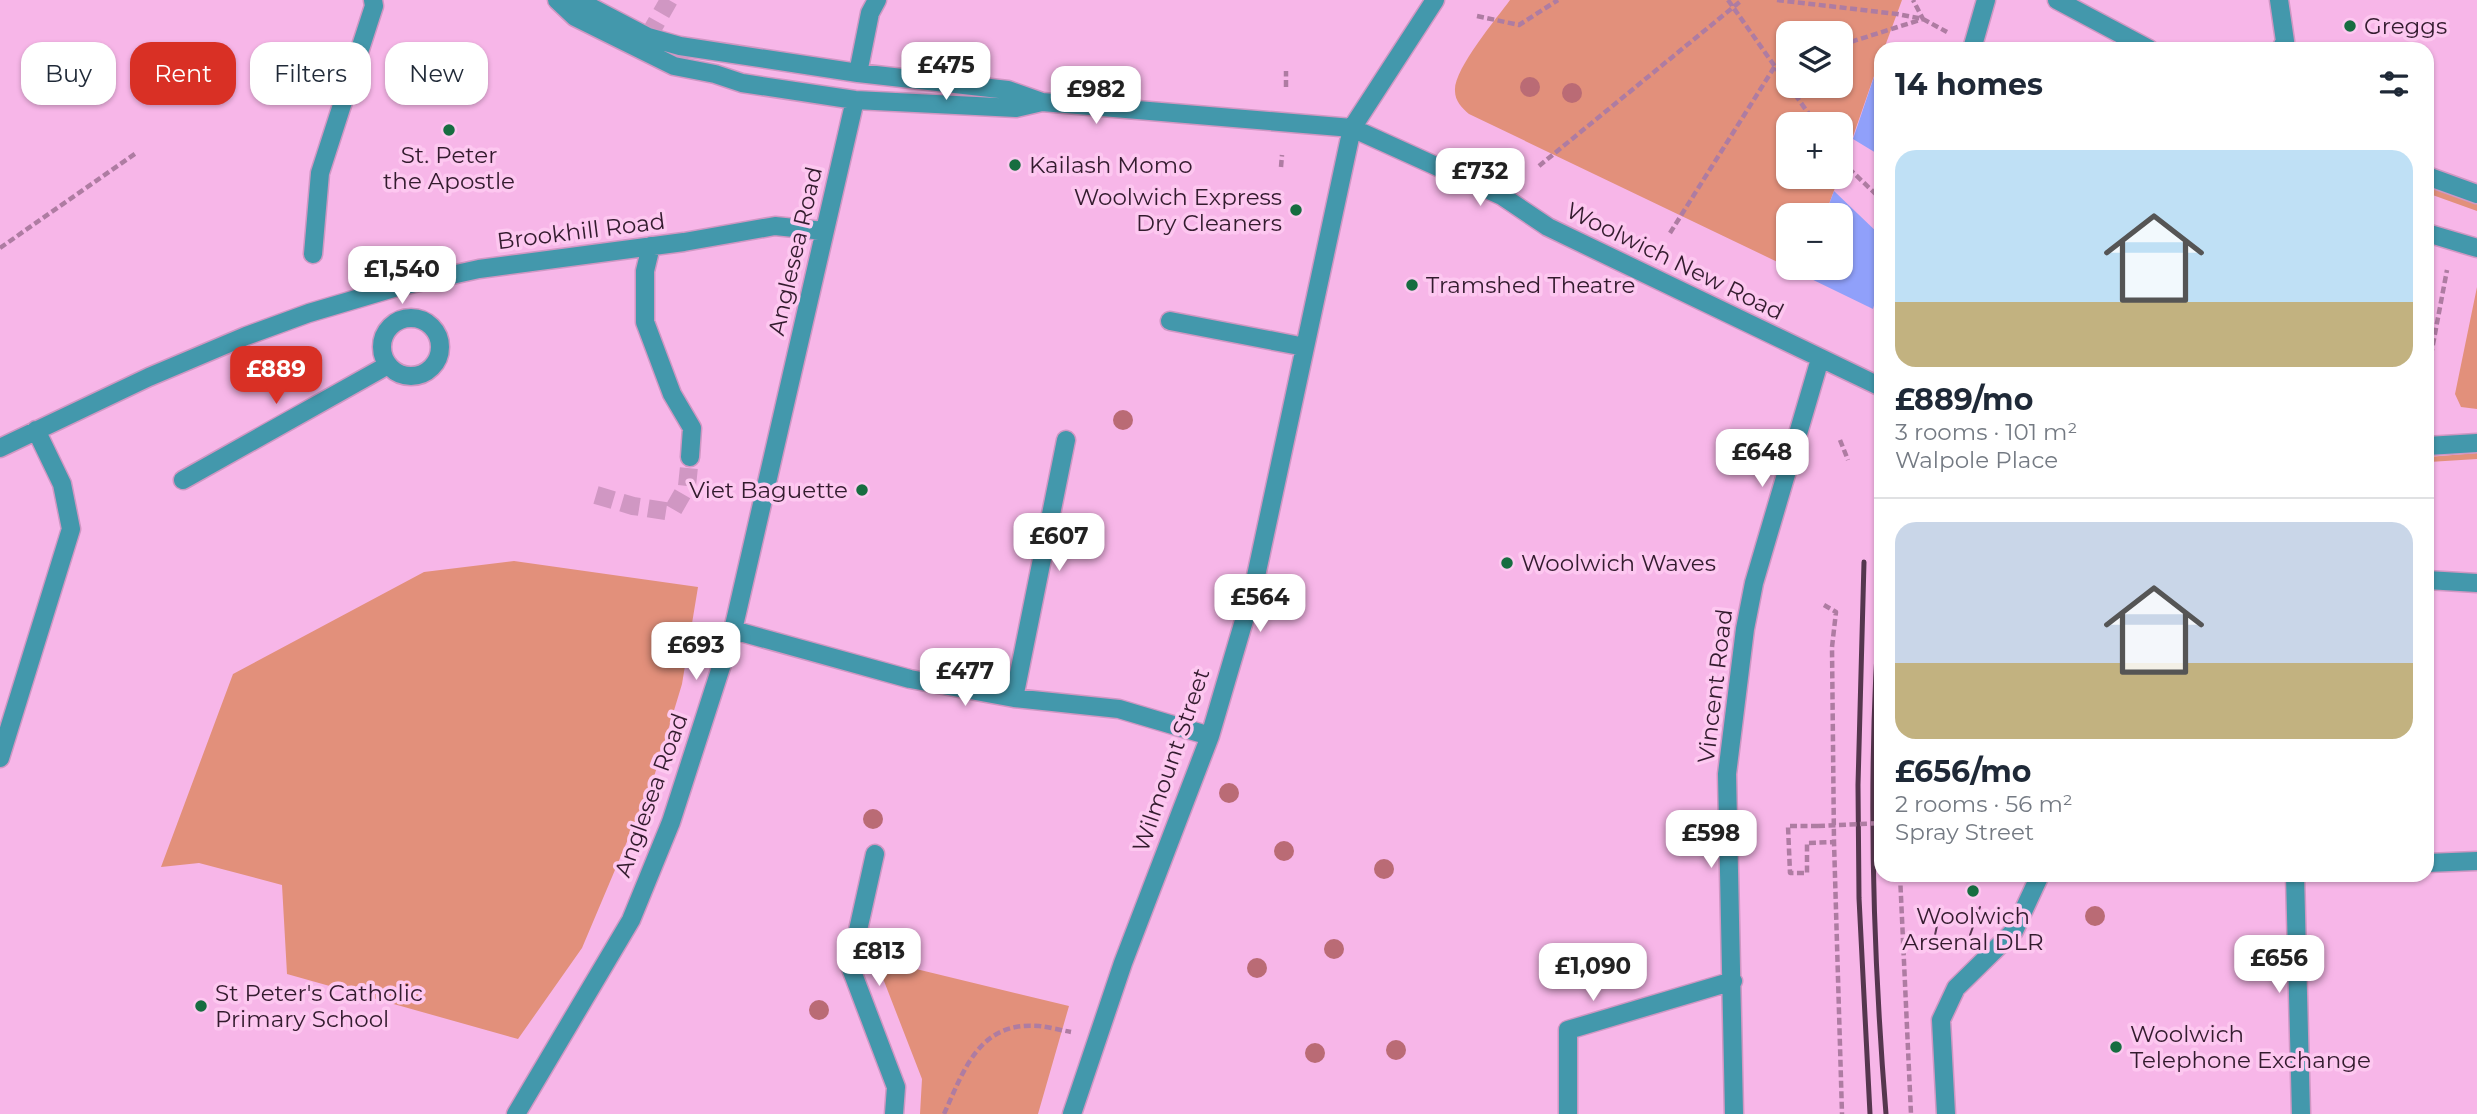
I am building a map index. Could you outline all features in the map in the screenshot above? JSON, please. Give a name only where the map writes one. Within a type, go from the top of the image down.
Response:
[{"type":"street","points":[[313,254],[320,173],[374,6],[373,0]]},
{"type":"street","name":"Woolwich New Road","points":[[566,0],[575,17],[645,44],[674,66],[715,74],[742,83],[855,100],[1016,108],[1042,102]]},
{"type":"street","points":[[858,73],[870,13],[877,0]]},
{"type":"street","points":[[1352,128],[1435,0]]},
{"type":"street","points":[[1974,42],[1986,0]]},
{"type":"street","points":[[2057,0],[2136,42]]},
{"type":"street","points":[[2279,0],[2284,42]]},
{"type":"street","name":"Woolwich New Road","points":[[645,44],[680,46],[858,73],[1008,90],[1042,102],[1352,128],[1502,196],[1548,227],[1874,384]]},
{"type":"street","name":"Anglesea Road","points":[[516,1114],[631,920],[671,822],[733,630],[855,100]]},
{"type":"street","name":"Wilmount Street","points":[[1072,1114],[1123,963],[1210,736],[1254,590],[1352,128]]},
{"type":"street","points":[[2434,179],[2477,194]]},
{"type":"street","name":"Brookhill Road","points":[[0,448],[149,376],[246,336],[309,313],[397,287],[479,269],[775,226],[824,231]]},
{"type":"street","points":[[2434,236],[2477,248]]},
{"type":"street","points":[[651,246],[645,271],[645,322],[672,394],[692,428],[690,457]]},
{"type":"street","points":[[397,287],[405,318]]},
{"type":"street","points":[[405,318],[425,321],[432,328],[440,347],[438,358],[424,373],[414,376],[398,373],[388,365],[381,348],[383,338],[393,323],[405,318]]},
{"type":"street","points":[[1170,321],[1305,347]]},
{"type":"street","name":"Vincent Road","points":[[1734,1114],[1727,774],[1745,629],[1754,583],[1820,359]]},
{"type":"street","points":[[183,480],[388,365]]},
{"type":"street","points":[[0,758],[71,530],[62,484],[36,430]]},
{"type":"street","points":[[1014,698],[1066,440]]},
{"type":"street","points":[[2434,446],[2477,443]]},
{"type":"street","points":[[2434,580],[2477,583]]},
{"type":"street","points":[[733,630],[911,678],[1014,698],[1119,709],[1210,736]]},
{"type":"street","points":[[875,854],[850,966],[896,1087],[894,1114]]},
{"type":"street","points":[[2434,863],[2477,861]]},
{"type":"street","points":[[1946,1114],[1941,1020],[1956,988],[2014,931],[2037,882]]},
{"type":"street","points":[[2295,882],[2301,1114]]},
{"type":"street","points":[[1568,1114],[1568,1030],[1732,981]]},
{"type":"path","points":[[1477,16],[1519,25],[1558,0]]},
{"type":"path","points":[[1670,233],[1775,66],[1728,0]]},
{"type":"path","points":[[1539,166],[1742,0]]},
{"type":"path","points":[[1777,0],[1923,19],[1962,42]]},
{"type":"path","points":[[1913,0],[1923,19]]},
{"type":"path","points":[[1853,41],[1923,19]]},
{"type":"path","points":[[1286,71],[1286,87]]},
{"type":"path","points":[[0,248],[136,153]]},
{"type":"path","points":[[1281,167],[1282,155]]},
{"type":"path","points":[[1853,172],[1874,192]]},
{"type":"path","points":[[2434,338],[2452,242]]},
{"type":"path","points":[[1840,440],[1848,460]]},
{"type":"path","points":[[1824,605],[1836,612],[1832,647],[1834,842],[1842,1114]]},
{"type":"path","points":[[1834,842],[1807,843],[1807,873],[1790,873],[1788,826],[1874,823]]},
{"type":"path","points":[[1900,882],[1911,1114]]},
{"type":"path","points":[[944,1114],[969,1058],[982,1044],[998,1033],[1018,1026],[1039,1026],[1097,1038]]},
{"type":"shaded area","points":[[1510,0],[1902,0],[1887,42],[1874,42],[1874,76],[1853,136],[1853,112],[1776,112],[1776,189],[1835,189],[1829,203],[1776,203],[1776,261],[1469,114],[1459,104],[1455,91],[1456,82],[1468,58]]},
{"type":"shaded area","points":[[2434,185],[2477,200],[2477,211],[2434,196]]},
{"type":"shaded area","points":[[2477,287],[2477,409],[2461,407],[2455,394]]},
{"type":"shaded area","points":[[2477,453],[2477,459],[2434,462],[2434,457]]},
{"type":"shaded area","points":[[514,561],[698,587],[682,684],[653,780],[582,948],[518,1039],[287,974],[282,885],[199,863],[161,867],[233,674],[424,572]]},
{"type":"shaded area","points":[[894,944],[912,968],[1069,1006],[1038,1114],[920,1114],[922,1079],[877,963],[881,951]]},
{"type":"water","points":[[1874,77],[1874,152],[1853,139]]},
{"type":"water","points":[[1834,191],[1847,203],[1830,203]]},
{"type":"water","points":[[1853,209],[1874,229],[1873,309],[1813,280],[1853,280]]},
{"type":"tunnel","points":[[648,37],[669,0]]},
{"type":"tunnel","points":[[596,495],[633,506],[672,512],[687,486],[690,457]]},
{"type":"tram line","points":[[1970,935],[1980,907]]},
{"type":"tram line","points":[[1935,935],[1939,916]]},
{"type":"railway","points":[[1864,562],[1858,785],[1859,898],[1870,1114]]},
{"type":"railway","points":[[1874,724],[1873,854],[1877,984],[1886,1114]]},
{"type":"place","name":"Greggs","points":[[2350,26]]},
{"type":"place","name":"St. Peter the Apostle","points":[[449,130]]},
{"type":"place","name":"Kailash Momo","points":[[1015,165]]},
{"type":"place","name":"Woolwich Express Dry Cleaners","points":[[1296,210]]},
{"type":"place","name":"Tramshed Theatre","points":[[1412,285]]},
{"type":"place","name":"Viet Baguette","points":[[862,490]]},
{"type":"place","name":"Woolwich Waves","points":[[1507,563]]},
{"type":"place","name":"Woolwich Arsenal DLR","points":[[1973,891]]},
{"type":"place","name":"St Peter's Catholic Primary School","points":[[201,1006]]},
{"type":"place","name":"Woolwich Telephone Exchange","points":[[2116,1047]]}]
